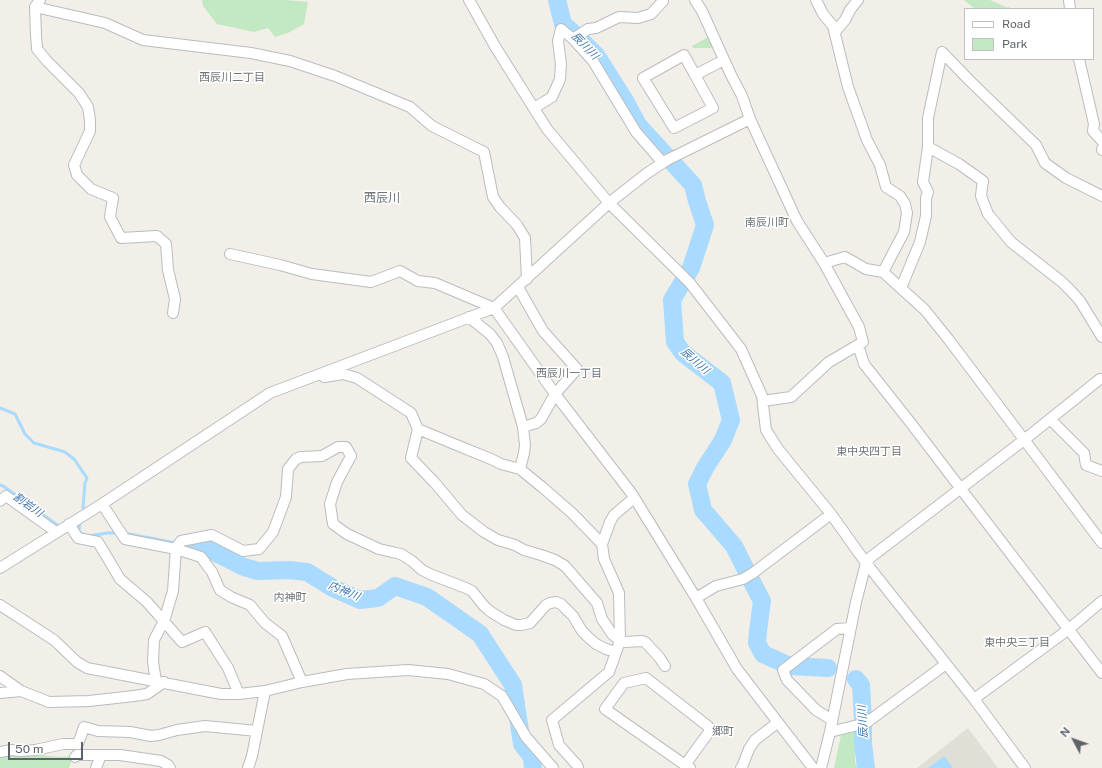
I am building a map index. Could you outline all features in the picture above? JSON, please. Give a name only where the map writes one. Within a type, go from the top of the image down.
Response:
[{"type":"street","points":[[469,0],[496,48],[547,129],[609,203],[685,278],[726,328],[741,350],[763,401],[766,430],[778,449],[831,514],[866,563],[974,699],[1025,768]]},
{"type":"street","points":[[573,39],[588,30],[596,28],[619,17],[638,18],[651,14],[663,0]]},
{"type":"street","points":[[695,0],[702,11],[742,96],[750,118],[797,221],[824,263],[858,327],[863,342],[829,362],[791,397],[763,401]]},
{"type":"street","points":[[816,0],[823,14],[833,26],[848,87],[867,140],[880,165],[886,187],[900,196],[905,204],[907,213],[904,232],[883,272]]},
{"type":"street","points":[[835,32],[858,0]]},
{"type":"street","points":[[173,313],[175,299],[168,270],[166,244],[157,236],[121,238],[110,217],[113,198],[91,189],[77,175],[74,165],[90,131],[88,107],[79,93],[37,49],[37,4],[105,24],[143,40],[251,53],[290,61],[335,76],[410,107],[432,126],[484,152],[493,197],[517,225],[525,238],[527,279]]},
{"type":"street","points":[[534,108],[552,97],[560,79],[561,64],[558,41],[560,29],[573,39],[593,61],[636,132],[663,163]]},
{"type":"street","points":[[901,288],[920,242],[926,216],[926,198],[928,192],[923,182],[928,147],[929,110],[942,52],[1036,146],[1045,163],[1066,178],[1102,196]]},
{"type":"street","points":[[684,55],[695,75],[712,108],[674,128],[643,78],[684,55]]},
{"type":"street","points":[[695,75],[724,60]]},
{"type":"street","points":[[1079,60],[1094,124],[1093,132],[1102,141]]},
{"type":"street","points":[[0,568],[67,529],[79,518],[270,393],[494,308],[609,203],[646,174],[663,163],[750,118]]},
{"type":"street","points":[[928,147],[959,164],[983,181],[981,196],[988,214],[1011,242],[1062,282],[1072,292],[1080,301],[1102,337]]},
{"type":"street","points":[[230,254],[312,274],[371,282],[400,271],[418,281],[435,283],[494,308],[555,394],[634,498],[696,598],[737,669],[813,768]]},
{"type":"street","points":[[824,263],[845,257],[866,269],[883,272],[925,310],[1102,543]]},
{"type":"street","points":[[518,287],[544,331],[577,369],[555,394],[541,419],[536,423],[523,427]]},
{"type":"street","points":[[469,317],[490,334],[497,343],[503,357],[523,427],[525,445],[520,469]]},
{"type":"street","points":[[858,345],[864,364],[1102,673]]},
{"type":"street","points":[[305,380],[343,374],[357,378],[411,413],[418,429],[411,458],[435,483],[462,515],[484,532],[498,540],[555,560],[565,566],[597,603],[606,626],[620,641],[645,642],[665,666]]},
{"type":"street","points":[[821,768],[830,732],[850,628],[866,563],[871,557],[1024,440],[1100,379]]},
{"type":"street","points":[[1050,419],[1084,453],[1086,465],[1102,471]]},
{"type":"street","points":[[418,429],[491,458],[501,464],[520,469],[572,514],[602,544]]},
{"type":"street","points":[[160,682],[153,662],[154,640],[164,621],[173,591],[178,546],[182,541],[212,535],[243,551],[259,549],[273,532],[286,497],[288,469],[296,459],[301,457],[322,456],[338,447],[346,447],[351,456],[337,482],[330,504],[333,524],[347,534],[379,549],[401,554],[427,573],[458,584],[472,591],[484,606],[504,620],[516,625],[530,622],[546,605],[550,603],[556,602],[561,604],[573,616],[582,631],[589,638],[596,644],[616,652]]},
{"type":"street","points":[[0,501],[6,496],[67,529],[78,538],[98,542],[120,579],[147,602],[182,642],[205,632],[228,668],[239,694]]},
{"type":"street","points":[[578,768],[559,745],[552,720],[609,672],[620,641],[619,593],[604,559],[602,544],[614,515],[634,498]]},
{"type":"street","points":[[102,504],[125,539],[178,546],[201,557],[212,572],[220,590],[231,597],[250,605],[265,623],[282,636],[302,682]]},
{"type":"street","points":[[696,598],[716,586],[749,575],[831,514]]},
{"type":"street","points":[[974,699],[1069,629],[1102,602]]},
{"type":"street","points":[[0,605],[54,640],[77,662],[88,668],[221,694],[239,694],[264,691],[347,674],[408,670],[448,674],[484,684],[502,696],[526,737],[553,768]]},
{"type":"street","points":[[832,720],[816,710],[787,680],[783,670],[837,629],[850,628]]},
{"type":"street","points":[[830,732],[862,724],[946,664]]},
{"type":"street","points":[[0,676],[21,691],[49,702],[114,699],[147,694],[160,682]]},
{"type":"street","points":[[646,678],[709,727],[709,732],[688,766],[605,708],[624,683],[646,678]]},
{"type":"street","points":[[0,692],[21,691]]},
{"type":"street","points":[[248,768],[252,756],[264,691]]},
{"type":"street","points":[[741,768],[749,749],[755,740],[777,723]]},
{"type":"street","points":[[0,752],[11,750],[35,750],[63,744],[78,744],[84,727],[98,731],[130,732],[151,736],[205,726],[257,731]]},
{"type":"street","points":[[96,768],[101,755]]},
{"type":"street","points":[[75,756],[120,755],[161,761],[170,768]]},
{"type":"shaded area","points":[[968,728],[998,768],[917,768]]},
{"type":"green space","points":[[202,0],[286,0],[308,2],[304,24],[288,33],[275,37],[268,28],[254,32],[217,24],[203,6]]},
{"type":"green space","points":[[964,0],[990,0],[1010,8],[974,8]]},
{"type":"green space","points":[[708,37],[714,48],[693,48],[692,46]]},
{"type":"green space","points":[[855,732],[855,761],[857,768],[834,768],[841,735]]},
{"type":"green space","points":[[38,753],[48,756],[73,756],[69,768],[0,768],[0,758],[13,754],[31,756]]},
{"type":"water","points":[[944,756],[953,768],[928,768]]},
{"type":"waterway","name":"辰川川","points":[[557,0],[563,24],[596,55],[624,99],[638,125],[693,185],[705,225],[691,268],[672,300],[675,342],[683,353],[722,383],[731,420],[723,440],[705,468],[697,484],[703,510],[734,546],[762,601],[757,643],[763,654],[790,666],[828,668]]},
{"type":"waterway","name":"割岩川","points":[[0,408],[15,414],[25,434],[34,443],[65,452],[74,459],[87,478],[85,483],[84,512]]},
{"type":"waterway","name":"割岩川","points":[[0,485],[60,527]]},
{"type":"waterway","name":"割岩川","points":[[79,532],[80,521]]},
{"type":"waterway","name":"内神川","points":[[78,532],[87,536],[119,533]]},
{"type":"waterway","name":"内神川","points":[[124,533],[176,543]]},
{"type":"waterway","name":"内神川","points":[[183,545],[201,548]]},
{"type":"waterway","name":"内神川","points":[[201,548],[212,551],[244,567],[258,571],[289,570],[307,572],[333,588],[360,600],[378,598],[395,586],[427,597],[480,634],[513,685],[522,744],[532,757],[533,768]]},
{"type":"waterway","name":"辰川川","points":[[856,679],[861,685],[863,743],[866,768]]},
{"type":"district","name":"西辰川二丁目","points":[[232,78]]},
{"type":"district","name":"西辰川","points":[[382,198]]},
{"type":"district","name":"南辰川町","points":[[767,223]]},
{"type":"district","name":"西辰川一丁目","points":[[569,374]]},
{"type":"district","name":"東中央四丁目","points":[[869,452]]},
{"type":"district","name":"内神町","points":[[290,598]]},
{"type":"district","name":"東中央三丁目","points":[[1017,643]]},
{"type":"district","name":"郷町","points":[[723,732]]}]
